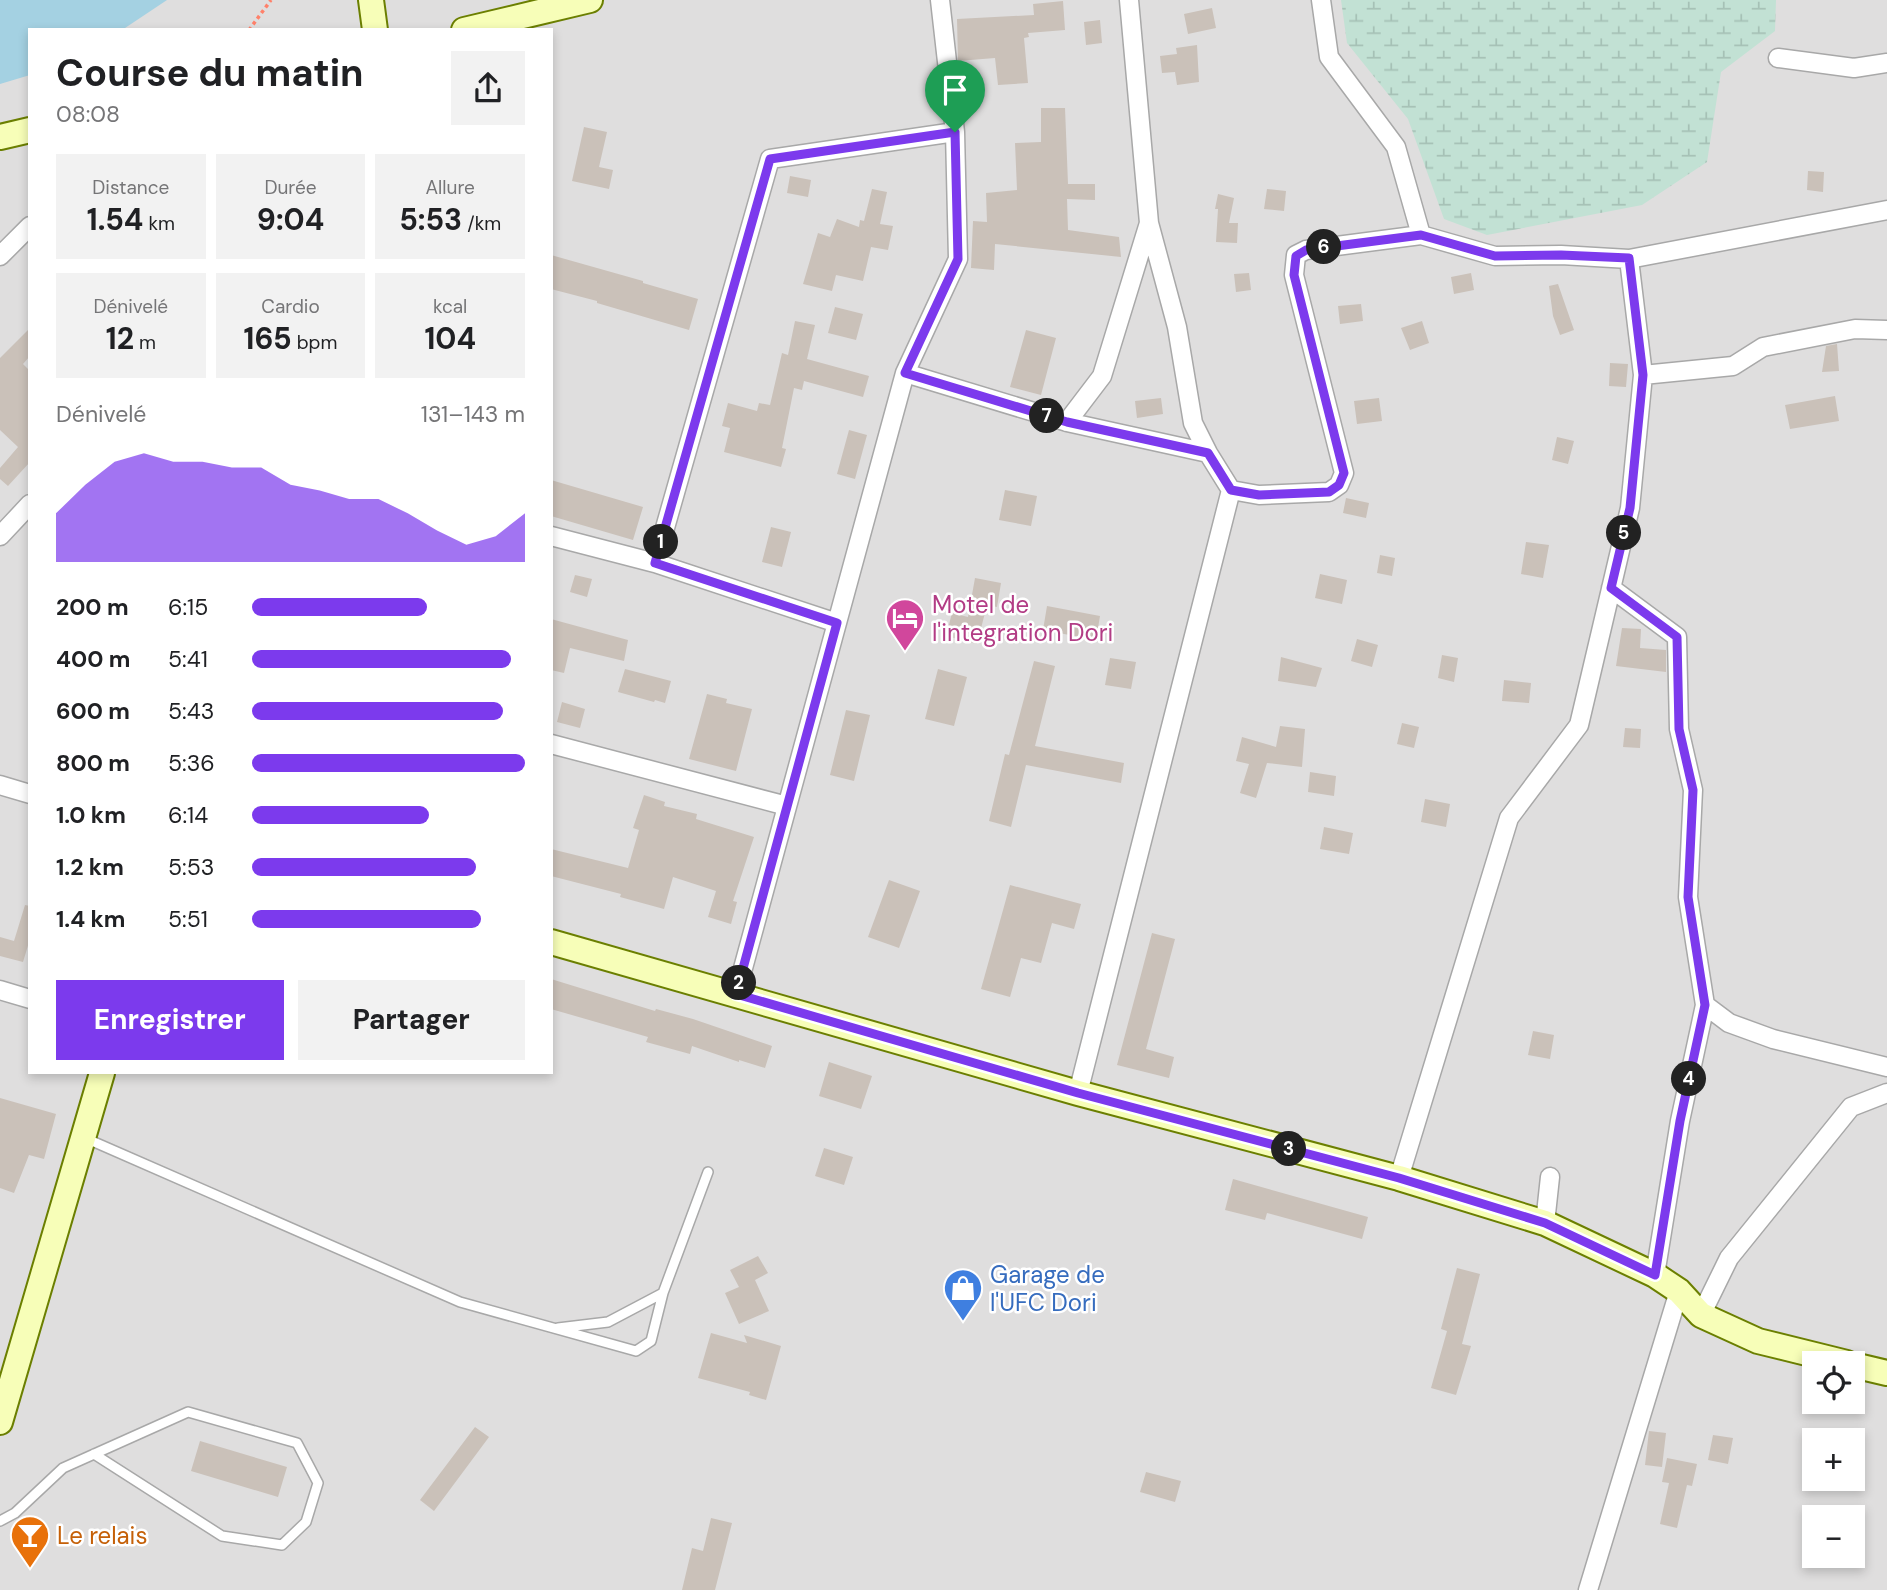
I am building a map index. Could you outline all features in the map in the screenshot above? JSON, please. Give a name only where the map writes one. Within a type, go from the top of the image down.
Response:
[{"type":"street","points":[[371,0],[375,28]]},
{"type":"street","points":[[472,28],[590,0]]},
{"type":"street","points":[[736,994],[905,373],[958,259],[955,132],[940,0]]},
{"type":"street","points":[[1078,1093],[1231,490],[1193,423],[1177,327],[1149,223],[1129,0]]},
{"type":"street","points":[[1321,0],[1329,57],[1396,146],[1421,235]]},
{"type":"street","points":[[1778,58],[1854,68],[1887,63]]},
{"type":"street","points":[[0,137],[28,130]]},
{"type":"street","points":[[655,563],[770,159],[955,132]]},
{"type":"street","points":[[1231,490],[1259,495],[1329,492],[1339,485],[1344,473],[1294,275],[1296,256],[1306,250],[1421,235],[1495,256],[1629,258],[1887,210]]},
{"type":"street","points":[[1067,422],[1102,376],[1149,223]]},
{"type":"street","points":[[0,256],[28,228]]},
{"type":"street","points":[[1399,1178],[1509,818],[1579,725],[1630,508],[1643,375],[1629,258]]},
{"type":"street","points":[[1643,375],[1733,366],[1763,346],[1855,329],[1887,330]]},
{"type":"street","points":[[905,373],[1067,422],[1208,453]]},
{"type":"street","points":[[0,536],[28,506]]},
{"type":"street","points":[[553,537],[655,563],[837,623]]},
{"type":"street","points":[[1611,588],[1677,637],[1679,729],[1693,790],[1688,897],[1705,1005],[1680,1121],[1655,1275]]},
{"type":"street","points":[[553,745],[787,806]]},
{"type":"street","points":[[0,785],[28,793]]},
{"type":"street","points":[[553,943],[1078,1093],[1399,1178],[1545,1223],[1655,1275],[1679,1291],[1701,1315],[1758,1341],[1802,1352]]},
{"type":"street","points":[[0,990],[28,998]]},
{"type":"street","points":[[1705,1005],[1728,1023],[1773,1039],[1887,1067]]},
{"type":"street","points":[[0,1422],[102,1074]]},
{"type":"street","points":[[1701,1315],[1729,1258],[1851,1107],[1887,1093]]},
{"type":"street","points":[[1545,1223],[1550,1177]]},
{"type":"street","points":[[1588,1590],[1679,1291]]},
{"type":"street","points":[[1865,1368],[1887,1373]]},
{"type":"lane","points":[[83,1138],[460,1302],[636,1351],[651,1340],[663,1293],[708,1172]]},
{"type":"lane","points":[[553,1329],[608,1322],[663,1293]]},
{"type":"lane","points":[[0,1521],[15,1513],[62,1468],[188,1412],[297,1443],[318,1483],[306,1522],[282,1545],[222,1536],[94,1454]]},
{"type":"path","points":[[251,28],[271,0]]},
{"type":"shaded area","points":[[0,0],[1887,0],[1887,1590],[0,1590]]},
{"type":"green space","points":[[1341,0],[1776,0],[1775,31],[1721,72],[1707,162],[1642,205],[1487,235],[1444,219],[1408,119],[1347,43]]},
{"type":"water","points":[[0,0],[167,0],[125,28],[28,28],[28,76],[0,84]]},
{"type":"building","points":[[1063,1],[1065,30],[1028,33],[1029,37],[1024,38],[1028,83],[998,85],[995,58],[958,61],[957,19],[1034,15],[1033,4]]},
{"type":"building","points":[[1212,8],[1216,28],[1188,34],[1184,14]]},
{"type":"building","points":[[1100,20],[1102,43],[1086,45],[1084,22]]},
{"type":"building","points":[[1197,45],[1199,82],[1177,85],[1175,72],[1162,73],[1160,56],[1177,54],[1176,48]]},
{"type":"building","points":[[1041,108],[1065,108],[1068,184],[1095,184],[1095,200],[1067,199],[1068,230],[1119,237],[1121,257],[995,244],[994,270],[971,268],[973,221],[987,222],[986,193],[1017,190],[1015,143],[1041,142]]},
{"type":"building","points":[[584,127],[607,132],[599,167],[613,170],[609,189],[572,181]]},
{"type":"building","points":[[1808,171],[1824,172],[1823,192],[1807,190]]},
{"type":"building","points":[[790,176],[811,180],[808,197],[787,193]]},
{"type":"building","points":[[872,189],[887,192],[880,224],[893,226],[888,250],[871,247],[863,281],[836,275],[832,291],[803,284],[818,233],[830,237],[837,219],[859,227],[860,220],[864,221]]},
{"type":"building","points":[[1267,189],[1286,191],[1284,211],[1264,209]]},
{"type":"building","points":[[1218,194],[1234,198],[1229,223],[1238,223],[1237,243],[1216,242],[1218,209],[1215,209]]},
{"type":"building","points":[[553,256],[698,299],[689,330],[553,290]]},
{"type":"building","points":[[1249,273],[1251,290],[1236,292],[1234,274]]},
{"type":"building","points":[[1471,273],[1474,290],[1454,294],[1451,277]]},
{"type":"building","points":[[1558,284],[1574,330],[1560,335],[1553,316],[1549,286]]},
{"type":"building","points":[[1361,304],[1363,321],[1340,324],[1338,306]]},
{"type":"building","points":[[835,307],[863,314],[856,340],[828,333]]},
{"type":"building","points":[[795,321],[815,325],[807,359],[869,376],[863,397],[804,381],[802,390],[794,388],[781,467],[724,452],[730,428],[722,426],[728,403],[757,411],[759,403],[770,405],[782,353],[788,355]]},
{"type":"building","points":[[1422,321],[1429,343],[1410,350],[1401,328]]},
{"type":"building","points":[[28,330],[28,358],[23,364],[28,369],[28,464],[8,486],[0,479],[0,468],[18,447],[0,430],[0,358]]},
{"type":"building","points":[[1026,330],[1056,338],[1041,395],[1010,387]]},
{"type":"building","points":[[1837,344],[1839,371],[1822,372],[1826,346]]},
{"type":"building","points":[[1610,363],[1628,364],[1626,387],[1609,386]]},
{"type":"building","points":[[1835,396],[1839,421],[1790,429],[1785,405]]},
{"type":"building","points":[[1161,398],[1163,414],[1137,418],[1135,401]]},
{"type":"building","points":[[1379,398],[1382,421],[1357,424],[1354,401]]},
{"type":"building","points":[[849,430],[867,435],[855,479],[837,474]]},
{"type":"building","points":[[1557,437],[1574,441],[1568,464],[1552,460]]},
{"type":"building","points":[[553,481],[643,507],[633,540],[553,517]]},
{"type":"building","points":[[1005,490],[1037,496],[1031,526],[999,520]]},
{"type":"building","points":[[1346,498],[1369,503],[1366,518],[1343,513]]},
{"type":"building","points":[[771,527],[791,532],[782,567],[762,562]]},
{"type":"building","points":[[1526,542],[1549,545],[1543,578],[1521,574]]},
{"type":"building","points":[[1380,555],[1395,558],[1392,576],[1377,573]]},
{"type":"building","points":[[1320,574],[1347,580],[1342,604],[1315,598]]},
{"type":"building","points":[[575,575],[592,579],[587,597],[570,592]]},
{"type":"building","points":[[975,578],[1001,583],[997,607],[987,605],[977,644],[946,636],[952,613],[968,617]]},
{"type":"building","points":[[1047,606],[1100,616],[1096,640],[1043,630]]},
{"type":"building","points":[[553,620],[628,640],[624,661],[570,648],[564,673],[553,670]]},
{"type":"building","points":[[1622,628],[1641,629],[1640,648],[1666,650],[1666,672],[1616,666]]},
{"type":"building","points":[[1357,639],[1378,645],[1372,667],[1351,661]]},
{"type":"building","points":[[1442,655],[1458,658],[1454,682],[1438,678]]},
{"type":"building","points":[[1281,657],[1322,668],[1316,687],[1278,681]]},
{"type":"building","points":[[1110,658],[1136,662],[1131,689],[1105,685]]},
{"type":"building","points":[[1034,661],[1055,666],[1035,746],[1124,763],[1121,783],[1026,765],[1011,827],[989,821],[1005,754],[1009,755]]},
{"type":"building","points":[[625,669],[671,681],[665,703],[618,692]]},
{"type":"building","points":[[938,669],[967,677],[954,726],[925,719]]},
{"type":"building","points":[[1504,680],[1531,683],[1529,703],[1502,701]]},
{"type":"building","points":[[707,694],[727,699],[726,703],[752,709],[736,771],[689,759]]},
{"type":"building","points":[[562,702],[585,709],[580,728],[557,722]]},
{"type":"building","points":[[846,710],[870,715],[854,781],[830,775]]},
{"type":"building","points":[[1402,723],[1419,727],[1414,748],[1397,744]]},
{"type":"building","points":[[1280,726],[1305,729],[1302,767],[1267,763],[1256,798],[1240,793],[1249,764],[1236,761],[1242,737],[1276,747]]},
{"type":"building","points":[[1625,728],[1641,729],[1640,748],[1623,747]]},
{"type":"building","points":[[1310,772],[1336,776],[1334,796],[1308,792]]},
{"type":"building","points":[[644,795],[665,802],[664,806],[697,814],[696,819],[754,837],[733,901],[737,902],[731,924],[708,917],[716,891],[673,877],[664,909],[620,897],[621,894],[553,877],[553,849],[628,868],[639,830],[633,828]]},
{"type":"building","points":[[1425,799],[1450,804],[1446,827],[1421,822]]},
{"type":"building","points":[[1324,827],[1353,833],[1349,854],[1320,849]]},
{"type":"building","points":[[889,880],[920,891],[899,948],[868,937]]},
{"type":"building","points":[[1010,885],[1081,904],[1074,929],[1052,923],[1041,963],[1021,958],[1010,997],[981,989]]},
{"type":"building","points":[[25,905],[28,906],[28,946],[23,962],[0,956],[0,937],[14,941]]},
{"type":"building","points":[[1152,933],[1175,939],[1146,1049],[1174,1057],[1169,1078],[1117,1065]]},
{"type":"building","points":[[553,980],[655,1011],[656,1009],[693,1019],[772,1046],[765,1068],[692,1046],[690,1054],[646,1042],[648,1037],[553,1010]]},
{"type":"building","points":[[1533,1031],[1554,1035],[1550,1059],[1528,1055]]},
{"type":"building","points":[[829,1062],[872,1076],[861,1109],[819,1096]]},
{"type":"building","points":[[0,1098],[56,1114],[44,1159],[29,1155],[14,1193],[0,1188]]},
{"type":"building","points":[[824,1148],[853,1157],[844,1185],[815,1176]]},
{"type":"building","points":[[1233,1179],[1368,1217],[1362,1239],[1267,1213],[1265,1220],[1225,1210]]},
{"type":"building","points":[[758,1256],[768,1273],[755,1280],[769,1311],[739,1324],[725,1293],[739,1287],[730,1270]]},
{"type":"building","points":[[1457,1268],[1480,1274],[1462,1344],[1471,1346],[1456,1395],[1431,1388],[1447,1331],[1441,1329]]},
{"type":"building","points":[[711,1333],[747,1343],[744,1335],[781,1346],[766,1400],[749,1395],[750,1392],[698,1378]]},
{"type":"building","points":[[475,1427],[489,1437],[434,1511],[420,1500]]},
{"type":"building","points":[[1649,1431],[1666,1433],[1662,1467],[1645,1465]]},
{"type":"building","points":[[1713,1435],[1733,1438],[1728,1464],[1708,1460]]},
{"type":"building","points":[[200,1441],[287,1467],[278,1497],[191,1471]]},
{"type":"building","points":[[1667,1458],[1697,1464],[1692,1486],[1687,1485],[1677,1528],[1660,1524],[1669,1483],[1662,1482]]},
{"type":"building","points":[[1146,1472],[1181,1481],[1175,1502],[1140,1492]]},
{"type":"building","points":[[711,1518],[732,1523],[715,1590],[682,1590],[692,1548],[703,1551]]},
{"type":"place","name":"Motel de l'integration Dori","points":[[905,652]]},
{"type":"place","name":"Garage de l'UFC Dori","points":[[963,1322]]},
{"type":"place","name":"Le relais","points":[[30,1569]]},
{"type":"route","points":[[955,132],[958,259],[905,373],[1067,422],[1208,453],[1231,490],[1259,495],[1329,492],[1339,485],[1344,473],[1294,275],[1296,256],[1306,250],[1421,235],[1495,256],[1629,258],[1643,375],[1630,508],[1611,588],[1677,637],[1679,729],[1693,790],[1688,897],[1705,1005],[1680,1121],[1655,1275],[1545,1223],[1399,1178],[1078,1093],[736,994],[837,623],[655,563],[770,159],[955,132]]}]
